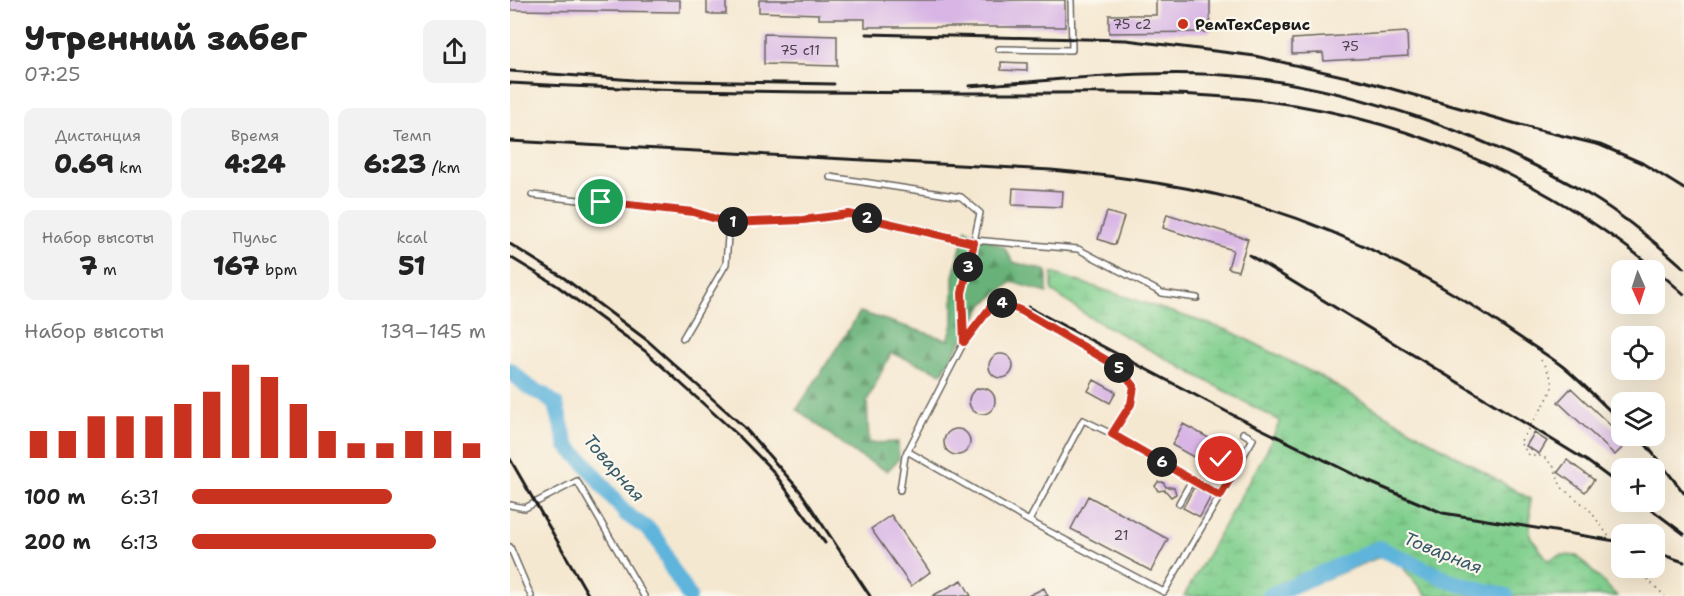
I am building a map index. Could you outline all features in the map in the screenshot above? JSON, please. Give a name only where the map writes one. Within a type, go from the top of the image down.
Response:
[{"type":"lane","points":[[999,49],[1072,50],[1071,0]]},
{"type":"lane","points":[[830,177],[961,197],[980,213],[962,293],[964,342]]},
{"type":"lane","points":[[532,195],[693,212],[729,223],[803,220],[849,214],[974,241],[1078,249],[1162,293],[1197,298]]},
{"type":"lane","points":[[683,338],[726,264],[729,223]]},
{"type":"lane","points":[[900,490],[907,452],[964,342],[996,300],[1022,311],[1120,368],[1134,386],[1131,404],[1112,434]]},
{"type":"lane","points":[[1029,521],[1083,420],[1112,434],[1220,496]]},
{"type":"lane","points":[[907,452],[1029,521],[1164,592],[1253,439],[1243,433]]},
{"type":"lane","points":[[1221,459],[1237,467]]},
{"type":"lane","points":[[1179,503],[1192,480]]},
{"type":"lane","points":[[510,505],[525,508],[577,481],[644,596]]},
{"type":"lane","points":[[510,547],[531,596]]},
{"type":"path","points":[[1541,360],[1553,383],[1551,392],[1520,443],[1530,456],[1543,456],[1554,467],[1561,486],[1589,508],[1611,539]]},
{"type":"path","points":[[1646,578],[1665,596]]},
{"type":"green space","points":[[966,229],[1004,247],[1013,262],[1047,271],[1047,293],[1012,282],[984,304],[942,373],[891,353],[867,401],[869,443],[898,442],[899,459],[887,471],[854,453],[797,409],[860,312],[948,340],[953,324],[953,276]]},
{"type":"green space","points":[[1052,273],[1230,331],[1319,376],[1530,499],[1530,536],[1548,560],[1562,555],[1577,556],[1617,596],[1427,596],[1401,565],[1382,556],[1285,596],[1184,596],[1267,450],[1280,421],[1088,316],[1052,291]]},
{"type":"building","points":[[510,0],[680,0],[680,12],[510,10]]},
{"type":"building","points":[[707,0],[726,0],[726,14],[707,14]]},
{"type":"building","points":[[759,0],[1065,0],[1065,27],[865,27],[865,19],[819,19],[819,14],[759,12]]},
{"type":"building","name":"РемТехСервис","points":[[1156,0],[1210,0],[1210,32],[1109,33],[1109,15],[1156,15]]},
{"type":"building","points":[[1407,32],[1408,56],[1324,61],[1323,53],[1292,54],[1292,39]]},
{"type":"building","points":[[764,34],[837,36],[837,66],[764,64]]},
{"type":"building","points":[[1001,62],[1027,63],[1027,71],[1001,70]]},
{"type":"building","points":[[1013,188],[1063,191],[1062,207],[1012,205]]},
{"type":"building","points":[[1107,212],[1124,217],[1115,245],[1098,239]]},
{"type":"building","points":[[1167,214],[1248,239],[1238,271],[1228,268],[1233,250],[1163,228]]},
{"type":"building","points":[[1001,354],[1010,357],[1013,366],[1010,375],[1001,378],[992,375],[989,366],[992,357]]},
{"type":"building","points":[[1094,380],[1116,392],[1110,403],[1088,391]]},
{"type":"building","points":[[982,388],[991,392],[995,401],[991,410],[982,414],[973,410],[969,401],[973,392]]},
{"type":"building","points":[[1571,388],[1611,426],[1611,446],[1624,446],[1615,455],[1558,402]]},
{"type":"building","points":[[1183,424],[1220,444],[1210,463],[1208,461],[1206,464],[1172,445]]},
{"type":"building","points":[[957,429],[966,433],[970,442],[966,451],[957,455],[948,451],[944,442],[948,433]]},
{"type":"building","points":[[1534,433],[1547,441],[1539,454],[1526,446]]},
{"type":"building","points":[[1567,460],[1594,480],[1585,492],[1558,472]]},
{"type":"building","points":[[1158,482],[1163,482],[1166,487],[1174,487],[1176,494],[1171,497],[1165,490],[1158,491],[1155,486]]},
{"type":"building","points":[[1194,487],[1211,496],[1200,517],[1183,508]]},
{"type":"building","points":[[1088,496],[1168,539],[1151,571],[1071,529]]},
{"type":"building","points":[[891,515],[930,572],[911,586],[871,529]]},
{"type":"building","points":[[962,580],[971,596],[932,596]]},
{"type":"building","points":[[1044,588],[1048,596],[1028,596]]},
{"type":"waterway","name":"Товарная","points":[[510,370],[528,387],[544,395],[556,405],[567,446],[584,462],[626,514],[649,530],[659,542],[689,596]]},
{"type":"waterway","name":"Товарная","points":[[1269,596],[1379,548],[1452,582],[1506,596]]},
{"type":"railway","points":[[867,34],[1126,40],[1255,56],[1364,81],[1600,145],[1642,163],[1684,189]]},
{"type":"railway","points":[[510,71],[634,80],[834,84]]},
{"type":"railway","points":[[969,86],[1177,73],[1246,77],[1290,83],[1334,93],[1424,119],[1511,154],[1552,174],[1615,212],[1684,268]]},
{"type":"railway","points":[[510,83],[740,91],[1156,93],[1229,97],[1324,110],[1380,124],[1490,165],[1592,222],[1639,256],[1684,294]]},
{"type":"railway","points":[[510,141],[1051,170],[1153,182],[1228,197],[1287,215],[1354,241],[1449,291],[1556,361],[1611,411]]},
{"type":"railway","points":[[510,244],[564,278],[648,341],[744,427],[800,491],[870,596]]},
{"type":"railway","points":[[1249,255],[1587,461],[1611,479]]},
{"type":"railway","points":[[510,257],[556,285],[645,351],[740,437],[772,470],[825,543]]},
{"type":"railway","points":[[1028,307],[1233,415],[1367,481],[1443,513],[1611,540]]},
{"type":"railway","points":[[1647,446],[1684,493]]},
{"type":"railway","points":[[510,459],[589,596]]},
{"type":"railway","points":[[1655,512],[1684,534]]},
{"type":"railway","points":[[1665,556],[1684,562]]},
{"type":"place","name":"РемТехСервис","points":[[1183,24]]},
{"type":"route","points":[[601,202],[693,212],[729,223],[803,220],[849,214],[974,243],[962,293],[964,342],[996,300],[1022,311],[1120,368],[1134,386],[1131,404],[1112,434],[1220,496],[1237,467],[1221,459]]}]
